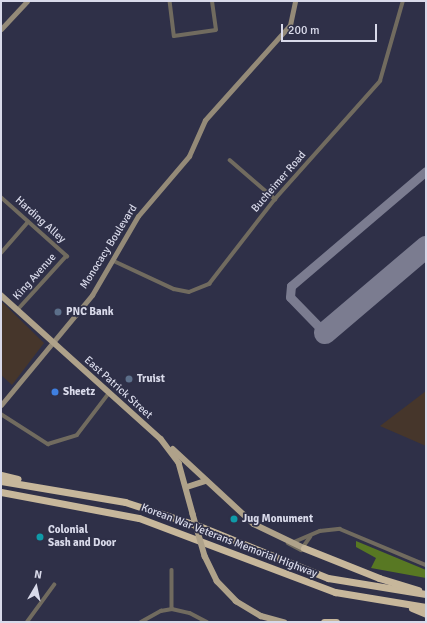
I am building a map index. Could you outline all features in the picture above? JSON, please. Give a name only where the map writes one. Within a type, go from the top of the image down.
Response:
[{"type":"highway","points":[[1,475],[47,487]]},
{"type":"highway","name":"Korean War Veterans Memorial Highway","points":[[1,481],[47,487],[162,513],[328,578],[426,594]]},
{"type":"highway","name":"Korean War Veterans Memorial Highway","points":[[2,492],[139,518],[304,582],[386,603],[426,607]]},
{"type":"highway","points":[[304,548],[389,582],[426,591]]},
{"type":"highway","points":[[386,603],[426,614]]},
{"type":"highway","points":[[324,622],[336,622]]},
{"type":"main road","points":[[1,29],[27,1]]},
{"type":"main road","name":"Monocacy Boulevard","points":[[1,405],[92,295],[114,260],[138,216],[189,156],[205,120],[290,25],[295,1]]},
{"type":"main road","name":"East Patrick Street","points":[[1,295],[161,439],[176,458],[187,486],[193,514],[206,556],[217,580],[236,601],[261,616],[284,622]]},
{"type":"main road","points":[[161,439],[254,524],[282,539],[304,548]]},
{"type":"main road","points":[[187,486],[206,481]]},
{"type":"street","points":[[170,1],[174,36],[216,30],[212,1]]},
{"type":"street","name":"Bucheimer Road","points":[[114,260],[174,289],[200,290],[209,284],[275,199],[380,81],[403,1]]},
{"type":"street","points":[[230,160],[275,199]]},
{"type":"street","name":"Harding Alley","points":[[1,198],[67,256]]},
{"type":"street","points":[[1,253],[28,222]]},
{"type":"street","name":"King Avenue","points":[[18,310],[67,256]]},
{"type":"street","points":[[1,414],[40,442],[48,444],[77,435],[110,393]]},
{"type":"street","points":[[289,542],[300,542],[325,529],[340,529],[426,565]]},
{"type":"street","points":[[282,539],[298,550],[304,548],[311,536]]},
{"type":"street","points":[[172,570],[172,609]]},
{"type":"street","points":[[27,622],[54,585]]},
{"type":"street","points":[[141,622],[161,610],[172,609],[190,613],[207,622]]},
{"type":"shaded area","points":[[1,301],[44,343],[12,385],[1,375]]},
{"type":"shaded area","points":[[426,391],[426,446],[380,426]]},
{"type":"green space","points":[[356,541],[426,570],[426,578],[371,568],[376,558],[356,547]]},
{"type":"taxiway","points":[[325,333],[290,297],[291,286],[426,171]]},
{"type":"runway","points":[[325,333],[426,247]]},
{"type":"place","name":"PNC Bank","points":[[58,312]]},
{"type":"place","name":"Truist","points":[[129,379]]},
{"type":"place","name":"Sheetz","points":[[55,392]]},
{"type":"place","name":"Jug Monument","points":[[234,519]]},
{"type":"place","name":"Colonial Sash and Door","points":[[40,537]]}]
